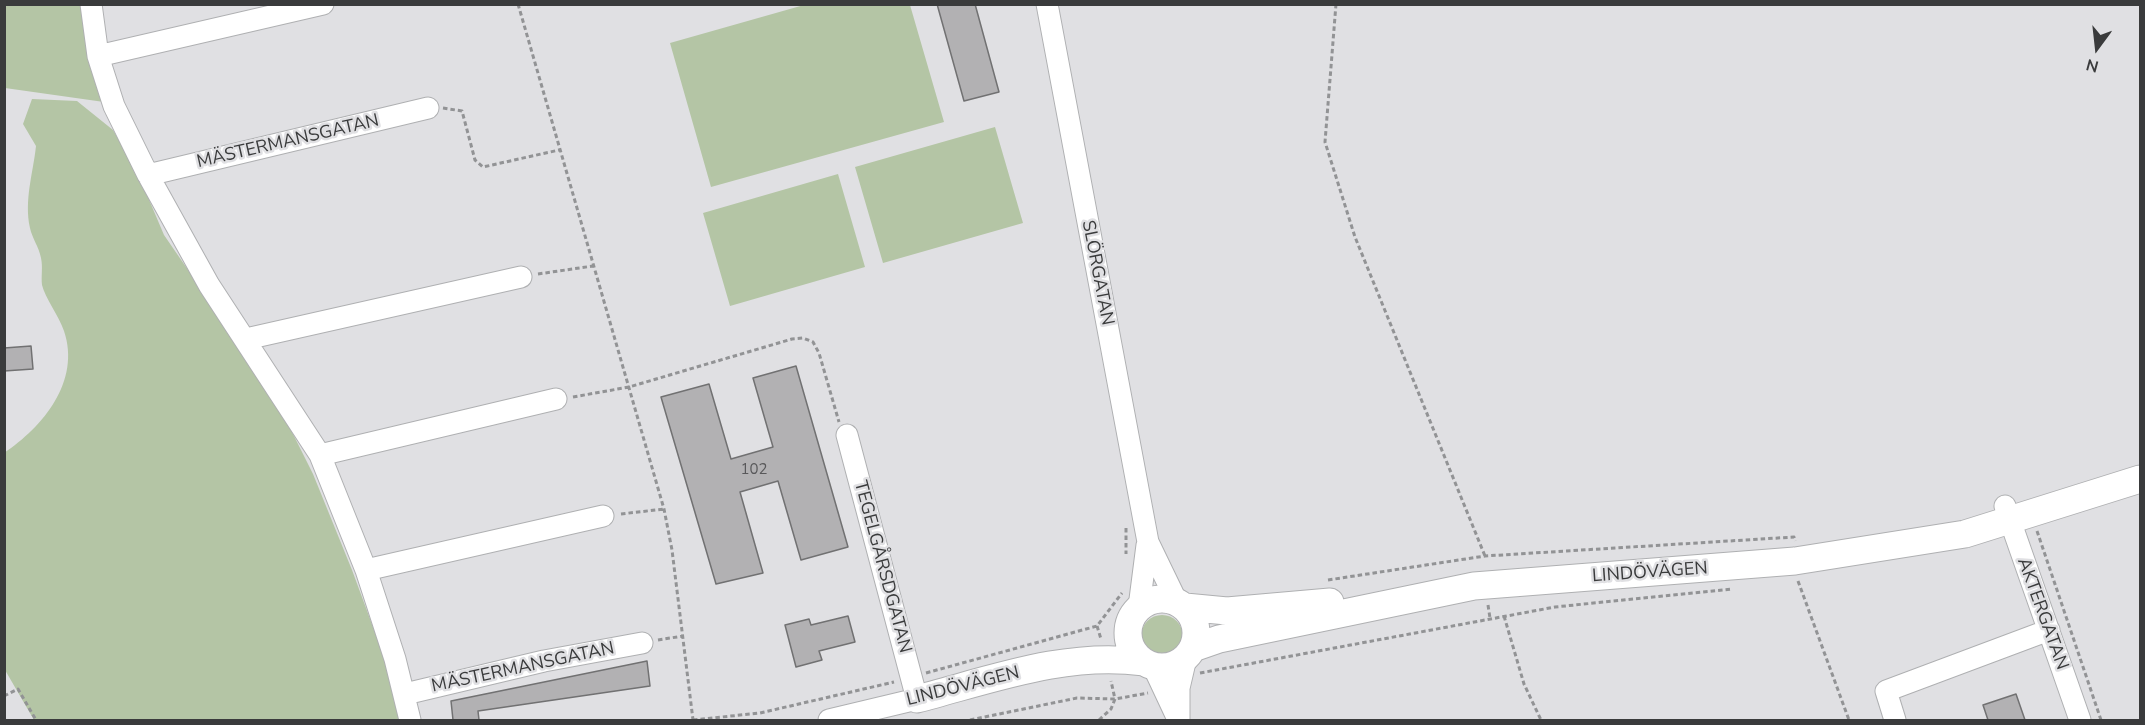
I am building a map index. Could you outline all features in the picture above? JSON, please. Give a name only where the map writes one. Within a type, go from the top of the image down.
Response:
[{"type":"main road","name":"LINDÖVÄGEN","points":[[2010,521],[2140,463]]},
{"type":"main road","name":"LINDÖVÄGEN","points":[[1189,653],[1219,639],[1433,593],[1486,585],[1795,561],[1965,534],[2140,479]]},
{"type":"main road","name":"LINDÖVÄGEN","points":[[1181,605],[1227,611],[1433,593]]},
{"type":"main road","points":[[1157,599],[1181,605],[1196,627],[1189,653],[1176,664],[1148,664],[1129,644],[1134,616],[1157,599]]},
{"type":"main road","name":"LINDÖVÄGEN","points":[[1062,662],[1134,616]]},
{"type":"main road","name":"LINDÖVÄGEN","points":[[917,699],[1062,662],[1105,658],[1148,664]]},
{"type":"street","points":[[91,4],[98,56],[114,106],[148,175],[209,285],[320,454],[366,570],[405,694],[410,720]]},
{"type":"street","points":[[98,56],[323,4]]},
{"type":"street","name":"SLÖRGATAN","points":[[1047,4],[1148,542],[1181,605]]},
{"type":"street","name":"MÄSTERMANSGATAN","points":[[148,175],[428,108]]},
{"type":"street","points":[[246,339],[521,277]]},
{"type":"street","points":[[320,454],[556,399]]},
{"type":"street","name":"TEGELGÅRSDGATAN","points":[[847,435],[917,699]]},
{"type":"street","points":[[366,570],[603,516]]},
{"type":"street","name":"AKTERGATAN","points":[[2010,521],[2080,720]]},
{"type":"street","name":"SLÖRGATAN","points":[[1134,616],[1148,542]]},
{"type":"street","points":[[1896,720],[1886,691],[2049,630]]},
{"type":"street","name":"MÄSTERMANSGATAN","points":[[405,694],[544,661],[642,644]]},
{"type":"street","points":[[1172,689],[1189,653]]},
{"type":"street","points":[[1148,664],[1172,689],[1179,720]]},
{"type":"street","name":"LINDÖVÄGEN","points":[[829,720],[917,699]]},
{"type":"path","points":[[518,4],[664,509],[672,550],[693,720]]},
{"type":"path","points":[[1336,4],[1325,142],[1354,237],[1485,556]]},
{"type":"path","points":[[428,108],[459,108],[462,111],[475,160],[483,167],[559,150]]},
{"type":"path","points":[[521,277],[593,266]]},
{"type":"path","points":[[556,399],[629,387],[792,339],[803,338],[813,342],[819,353],[841,430],[847,435]]},
{"type":"path","points":[[603,516],[664,509]]},
{"type":"path","points":[[2010,521],[2037,529],[2047,526]]},
{"type":"path","points":[[2037,529],[2101,720]]},
{"type":"path","points":[[1787,583],[1808,581]]},
{"type":"path","points":[[970,720],[1077,698],[1115,699],[1193,686],[1194,676],[1211,669],[1555,607],[1741,588]]},
{"type":"path","points":[[1504,616],[1524,684],[1541,720]]},
{"type":"path","points":[[642,644],[683,636]]},
{"type":"path","points":[[4,696],[18,689],[36,720]]},
{"type":"green space","points":[[4,5],[86,5],[104,102],[5,88]]},
{"type":"green space","points":[[804,5],[910,5],[944,122],[711,187],[670,43]]},
{"type":"green space","points":[[32,99],[77,101],[113,130],[136,169],[164,235],[272,392],[313,474],[352,570],[387,665],[399,720],[34,720],[5,670],[4,453],[32,430],[55,401],[63,385],[68,350],[62,325],[42,285],[41,258],[28,218],[28,197],[36,146],[23,124]]},
{"type":"green space","points":[[995,127],[1023,223],[883,263],[855,167]]},
{"type":"green space","points":[[838,174],[865,267],[730,306],[703,213]]},
{"type":"green space","points":[[1162,615],[1170,616],[1177,621],[1182,628],[1182,644],[1177,651],[1170,656],[1162,657],[1154,656],[1147,651],[1142,644],[1141,636],[1142,628],[1147,621],[1154,616]]},
{"type":"building","points":[[937,4],[975,4],[999,92],[964,101]]},
{"type":"building","points":[[31,346],[33,369],[4,371],[4,348]]},
{"type":"building","points":[[796,366],[848,547],[801,560],[778,481],[740,492],[763,573],[716,584],[661,397],[709,384],[731,459],[773,447],[753,378]]},
{"type":"building","points":[[848,616],[855,642],[819,651],[822,660],[796,667],[785,625],[809,619],[811,625]]},
{"type":"building","points":[[647,661],[650,686],[478,711],[479,720],[453,720],[451,701]]},
{"type":"building","points":[[2016,694],[2025,720],[1988,720],[1983,705]]}]
